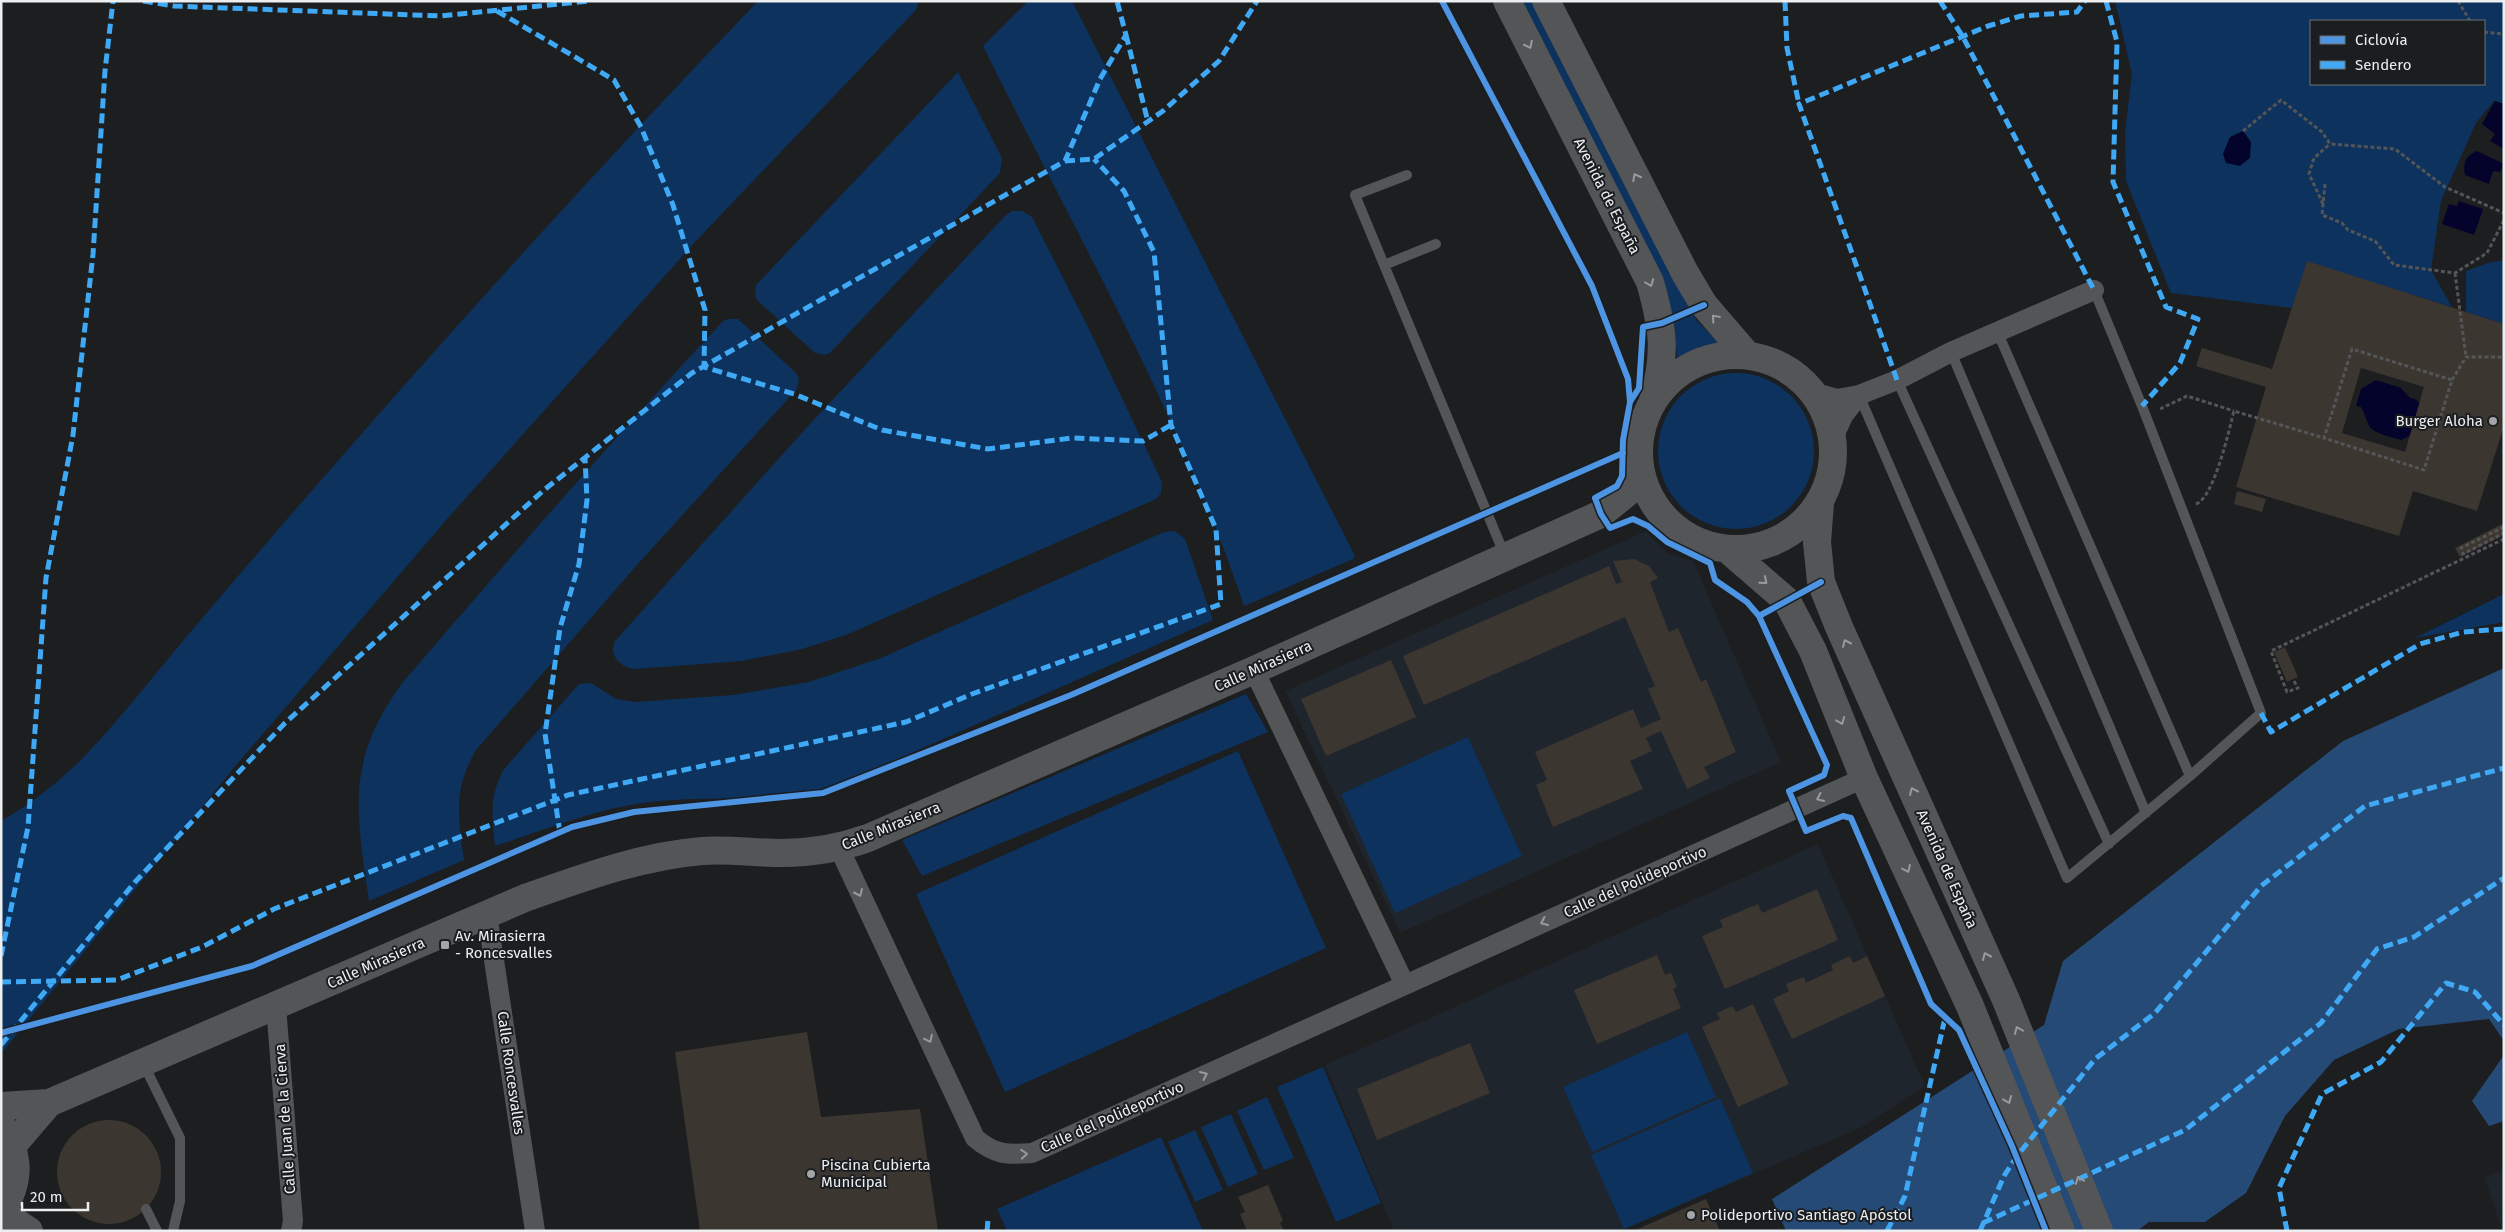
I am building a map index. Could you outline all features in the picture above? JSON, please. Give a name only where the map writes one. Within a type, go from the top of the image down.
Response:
[{"type":"main road","name":"Avenida de España","points":[[1507,1],[1650,282],[1662,323],[1661,373],[1652,402]]},
{"type":"main road","points":[[1546,1],[1685,273],[1704,305],[1747,355]]},
{"type":"main road","points":[[1747,355],[1779,364],[1799,377],[1813,392],[1826,414],[1833,438],[1834,461],[1829,483],[1820,503],[1795,530],[1763,546],[1727,549],[1702,543],[1680,531],[1661,514],[1648,494],[1641,472],[1640,440],[1642,424],[1652,402],[1670,380],[1693,364],[1719,356],[1747,355]]},
{"type":"main road","name":"Calle Mirasierra","points":[[7,1134],[49,1103],[144,1064],[488,914],[584,877],[636,862],[702,851],[784,853],[839,848],[868,838],[1254,670],[1601,514],[1628,492],[1641,472]]},
{"type":"main road","name":"Avenida de España","points":[[1820,503],[1817,542],[1821,582],[1839,627],[2006,1000],[2098,1228]]},
{"type":"main road","name":"Calle Mirasierra","points":[[1601,514],[1636,509],[1661,514]]},
{"type":"main road","points":[[1727,549],[1787,601],[1813,651],[1864,778],[1970,1006],[2061,1231]]},
{"type":"main road","name":"Calle Mirasierra","points":[[1,1106],[49,1103]]},
{"type":"main road","points":[[7,1134],[17,1169],[13,1192],[1,1213],[29,1231]]},
{"type":"street","points":[[1813,392],[1837,399],[1859,395],[1897,380],[1951,352],[2094,290]]},
{"type":"street","points":[[1833,438],[1843,416],[1859,395]]},
{"type":"street","points":[[1254,670],[1405,985]]},
{"type":"street","name":"Calle del Polideportivo","points":[[839,848],[975,1138],[988,1149],[1003,1153],[1032,1153],[1864,778]]},
{"type":"street","name":"Calle Roncesvalles","points":[[488,914],[535,1231]]},
{"type":"street","name":"Calle Juan de la Cierva","points":[[276,1006],[293,1221],[291,1231]]},
{"type":"lane","points":[[1408,176],[1355,196],[1506,557]]},
{"type":"lane","points":[[1384,265],[1436,244]]},
{"type":"lane","points":[[1859,395],[2066,878],[2190,776],[2261,713],[2094,290]]},
{"type":"lane","points":[[1998,333],[2190,776]]},
{"type":"lane","points":[[1951,352],[2146,813]]},
{"type":"lane","points":[[1897,380],[2109,844]]},
{"type":"lane","points":[[144,1064],[180,1138],[180,1201],[173,1231]]},
{"type":"lane","points":[[146,1209],[157,1231]]},
{"type":"path","points":[[2458,1],[2469,20]]},
{"type":"path","points":[[2485,32],[2504,34]]},
{"type":"path","points":[[2243,131],[2281,100],[2322,132],[2330,144]]},
{"type":"path","points":[[2323,204],[2309,174],[2314,158],[2330,144],[2395,149],[2445,187],[2504,213]]},
{"type":"path","points":[[2325,184],[2322,216],[2342,222],[2348,230],[2374,241],[2394,265],[2455,273],[2487,253],[2504,220]]},
{"type":"path","points":[[2145,416],[2186,396],[2424,470],[2452,380],[2466,357],[2455,273]]},
{"type":"path","points":[[2324,438],[2352,348],[2452,380]]},
{"type":"path","points":[[2466,357],[2504,357]]},
{"type":"path","points":[[2182,509],[2200,502],[2210,489],[2234,411]]},
{"type":"path","points":[[2504,527],[2461,548],[2463,554],[2504,534]]},
{"type":"path","points":[[2294,681],[2298,688],[2287,692],[2271,651],[2504,539]]},
{"type":"shaded area","points":[[758,1],[919,1],[916,10],[696,241],[448,518],[237,764],[1,1054],[1,821],[48,789],[87,754],[346,451],[520,256]]},
{"type":"shaded area","points":[[1028,1],[1072,1],[1355,556],[1353,559],[1244,606],[1218,533],[1157,391],[983,46]]},
{"type":"shaded area","points":[[1522,1],[1534,1],[1672,277],[1697,321],[1721,345],[1698,350],[1677,360],[1675,331],[1664,280]]},
{"type":"shaded area","points":[[2115,1],[2504,1],[2504,104],[2494,101],[2476,123],[2441,201],[2431,270],[2452,307],[2307,262],[2292,308],[2171,293],[2126,181],[2125,132],[2132,74]]},
{"type":"shaded area","points":[[958,72],[1002,158],[1000,173],[830,353],[825,355],[815,353],[758,301],[755,296],[756,285]]},
{"type":"shaded area","points":[[2495,101],[2504,104],[2504,149],[2490,141],[2495,134],[2482,124]]},
{"type":"shaded area","points":[[2243,131],[2251,142],[2250,158],[2240,166],[2226,163],[2223,154],[2230,137]]},
{"type":"shaded area","points":[[2477,151],[2504,164],[2500,172],[2493,171],[2489,184],[2465,175],[2464,167],[2467,158]]},
{"type":"shaded area","points":[[2459,201],[2483,209],[2474,235],[2442,224],[2449,204],[2457,206]]},
{"type":"shaded area","points":[[1012,211],[1022,211],[1032,217],[1090,331],[1162,482],[1161,493],[1156,499],[846,635],[802,649],[742,661],[635,669],[625,666],[617,660],[613,651],[615,641],[808,426],[1006,215]]},
{"type":"shaded area","points":[[2504,260],[2504,324],[2466,312],[2466,271],[2488,263]]},
{"type":"shaded area","points":[[738,319],[796,373],[799,378],[797,389],[637,565],[476,750],[464,778],[459,804],[464,860],[369,901],[361,839],[359,787],[363,762],[371,737],[384,710],[403,682],[561,500],[682,365],[723,321]]},
{"type":"shaded area","points":[[1728,373],[1744,373],[1759,376],[1773,382],[1796,401],[1805,414],[1811,428],[1814,451],[1813,466],[1805,488],[1786,511],[1773,520],[1759,526],[1744,529],[1728,529],[1713,526],[1699,520],[1676,501],[1667,488],[1661,474],[1658,459],[1658,443],[1661,428],[1667,414],[1686,391],[1699,382],[1713,376]]},
{"type":"shaded area","points":[[2376,380],[2401,388],[2410,398],[2415,399],[2421,404],[2412,435],[2401,440],[2376,432],[2370,427],[2361,407],[2356,406],[2361,389]]},
{"type":"shaded area","points":[[1175,531],[1185,539],[1213,620],[832,788],[788,796],[673,800],[630,805],[571,820],[495,846],[494,797],[504,769],[579,684],[591,683],[616,699],[635,702],[733,695],[809,682],[881,658],[1164,532]]},
{"type":"shaded area","points":[[1646,531],[1667,553],[1693,561],[1781,762],[1400,933],[1285,691]]},
{"type":"shaded area","points":[[2504,594],[2504,622],[2415,638]]},
{"type":"shaded area","points":[[2504,668],[2504,1041],[2489,1019],[2399,1029],[2334,1060],[2285,1116],[2246,1193],[2205,1222],[2149,1222],[2137,1231],[1786,1231],[1772,1199],[2044,1025],[2063,961],[2343,741]]},
{"type":"shaded area","points":[[1246,694],[1268,732],[922,876],[902,840]]},
{"type":"shaded area","points":[[1468,737],[1522,856],[1395,913],[1341,794]]},
{"type":"shaded area","points":[[1238,751],[1326,948],[1005,1092],[916,894]]},
{"type":"shaded area","points":[[1818,844],[1925,1086],[1862,1127],[1621,1231],[1394,1231],[1325,1065]]},
{"type":"shaded area","points":[[1687,1032],[1716,1097],[1592,1152],[1563,1087]]},
{"type":"shaded area","points":[[2504,1055],[2504,1121],[2489,1126],[2472,1101]]},
{"type":"shaded area","points":[[1323,1067],[1381,1203],[1336,1222],[1277,1087]]},
{"type":"shaded area","points":[[1267,1097],[1294,1158],[1264,1170],[1237,1111]]},
{"type":"shaded area","points":[[1720,1098],[1753,1173],[1624,1229],[1591,1155]]},
{"type":"shaded area","points":[[1231,1114],[1258,1174],[1228,1187],[1201,1127]]},
{"type":"shaded area","points":[[1195,1130],[1223,1190],[1195,1202],[1168,1142]]},
{"type":"shaded area","points":[[1161,1137],[1203,1231],[1007,1231],[997,1209]]},
{"type":"shaded area","points":[[2504,1168],[2504,1231],[2502,1231],[2485,1178]]},
{"type":"building","points":[[2307,261],[2504,324],[2504,426],[2477,511],[2413,491],[2399,536],[2236,487],[2266,387],[2196,366],[2202,348],[2272,369]],"holes":[[[2361,368],[2424,387],[2405,452],[2342,433]]]},
{"type":"building","points":[[2237,491],[2266,499],[2262,512],[2234,504]]},
{"type":"building","points":[[2504,523],[2504,535],[2460,557],[2455,548]]},
{"type":"building","points":[[1634,559],[1649,566],[1658,578],[1650,582],[1669,632],[1678,628],[1701,682],[1706,679],[1736,752],[1704,767],[1710,778],[1687,789],[1661,731],[1646,738],[1652,751],[1630,761],[1643,789],[1553,827],[1536,785],[1547,780],[1535,752],[1633,709],[1641,728],[1661,719],[1648,689],[1655,686],[1625,617],[1424,705],[1403,656],[1609,566],[1616,584],[1622,582],[1613,561]]},
{"type":"building","points":[[2285,647],[2298,677],[2287,682],[2274,652]]},
{"type":"building","points":[[1391,660],[1416,717],[1326,756],[1301,699]]},
{"type":"building","points":[[1817,889],[1838,940],[1725,989],[1702,936],[1723,927],[1720,920],[1758,904],[1762,913]]},
{"type":"building","points":[[1657,955],[1665,975],[1671,973],[1677,987],[1673,989],[1681,1008],[1597,1044],[1574,990]]},
{"type":"building","points":[[1850,956],[1853,963],[1867,956],[1885,996],[1792,1039],[1773,999],[1789,991],[1786,984],[1804,977],[1806,983],[1833,970],[1831,965]]},
{"type":"building","points":[[1753,1004],[1789,1084],[1738,1107],[1702,1027],[1720,1019],[1717,1013],[1732,1006],[1736,1012]]},
{"type":"building","name":"Piscina Cubierta Municipal","points":[[807,1032],[821,1117],[920,1109],[938,1231],[700,1231],[675,1052]]},
{"type":"building","points":[[1470,1043],[1490,1093],[1377,1140],[1357,1089]]},
{"type":"building","points":[[109,1120],[129,1124],[138,1129],[152,1143],[157,1152],[161,1172],[157,1192],[152,1201],[138,1215],[129,1220],[109,1224],[89,1220],[80,1215],[66,1201],[61,1192],[57,1172],[61,1152],[66,1143],[80,1129],[89,1124]]},
{"type":"building","points":[[1268,1185],[1283,1221],[1280,1223],[1284,1231],[1247,1231],[1240,1214],[1245,1212],[1238,1197]]},
{"type":"building","name":"Polideportivo Santiago Apóstol","points":[[1706,1199],[1720,1231],[1633,1231]]},
{"type":"marked path","points":[[1,956],[28,827],[46,578],[73,435],[93,254],[105,71],[113,1]]},
{"type":"marked path","points":[[143,1],[174,6],[441,16],[589,1]]},
{"type":"marked path","points":[[1,1045],[135,882],[285,723],[544,490],[692,373],[1065,161],[1100,79],[1126,35],[1117,1]]},
{"type":"marked path","points":[[1065,161],[1094,159],[1163,111],[1219,61],[1257,1]]},
{"type":"marked path","points":[[1785,1],[1787,48],[1799,104]]},
{"type":"marked path","points":[[1940,1],[1963,37],[2094,290]]},
{"type":"marked path","points":[[1897,380],[1799,104],[1988,26],[2021,16],[2077,12],[2085,1]]},
{"type":"marked path","points":[[2106,1],[2117,42],[2113,182],[2166,307],[2198,319],[2180,363],[2142,406]]},
{"type":"marked path","points":[[497,11],[614,80],[641,127],[673,205],[705,310],[704,367],[794,394],[882,430],[988,449],[1072,438],[1143,441],[1171,425]]},
{"type":"marked path","points":[[1126,35],[1148,122]]},
{"type":"marked path","points":[[1,982],[117,980],[202,947],[274,909],[568,795],[906,722],[972,694],[1221,604],[1216,529],[1171,425],[1154,252],[1124,191],[1094,159]]},
{"type":"marked path","points":[[560,833],[545,734],[560,628],[579,564],[587,500],[585,458]]},
{"type":"marked path","points":[[2261,713],[2271,732],[2420,644],[2463,632],[2504,629]]},
{"type":"marked path","points":[[1980,1231],[2004,1176],[2017,1156],[2095,1059],[2155,1013],[2261,886],[2365,806],[2504,768]]},
{"type":"marked path","points":[[1983,1223],[2185,1130],[2321,1023],[2377,949],[2414,937],[2504,878]]},
{"type":"marked path","points":[[2287,1231],[2279,1188],[2322,1094],[2381,1062],[2446,983],[2475,992],[2504,1025]]},
{"type":"marked path","points":[[1887,1231],[1905,1196],[1945,1018]]},
{"type":"marked path","points":[[987,1231],[988,1220]]},
{"type":"cycle path","points":[[1442,1],[1592,286],[1628,379],[1630,402],[1623,440],[1622,476],[1617,486],[1595,498],[1601,514],[1610,528],[1633,519],[1648,526],[1667,542],[1710,563],[1715,580],[1747,602],[1759,616],[1827,765],[1824,775],[1789,791],[1806,831],[1843,816],[1851,818],[1931,1004],[1959,1030],[2012,1146],[2046,1231]]},
{"type":"cycle path","points":[[1630,402],[1639,388],[1643,327],[1662,323],[1704,305]]},
{"type":"cycle path","points":[[1,1033],[252,966],[572,827],[634,812],[823,793],[1071,695],[1623,453]]},
{"type":"cycle path","points":[[1759,616],[1821,582]]},
{"type":"place","name":"Burger Aloha","points":[[2493,421]]},
{"type":"place","name":"Av. Mirasierra - Roncesvalles","points":[[445,945]]},
{"type":"place","name":"Piscina Cubierta Municipal","points":[[811,1174]]},
{"type":"place","name":"Polideportivo Santiago Apóstol","points":[[1691,1215]]}]
